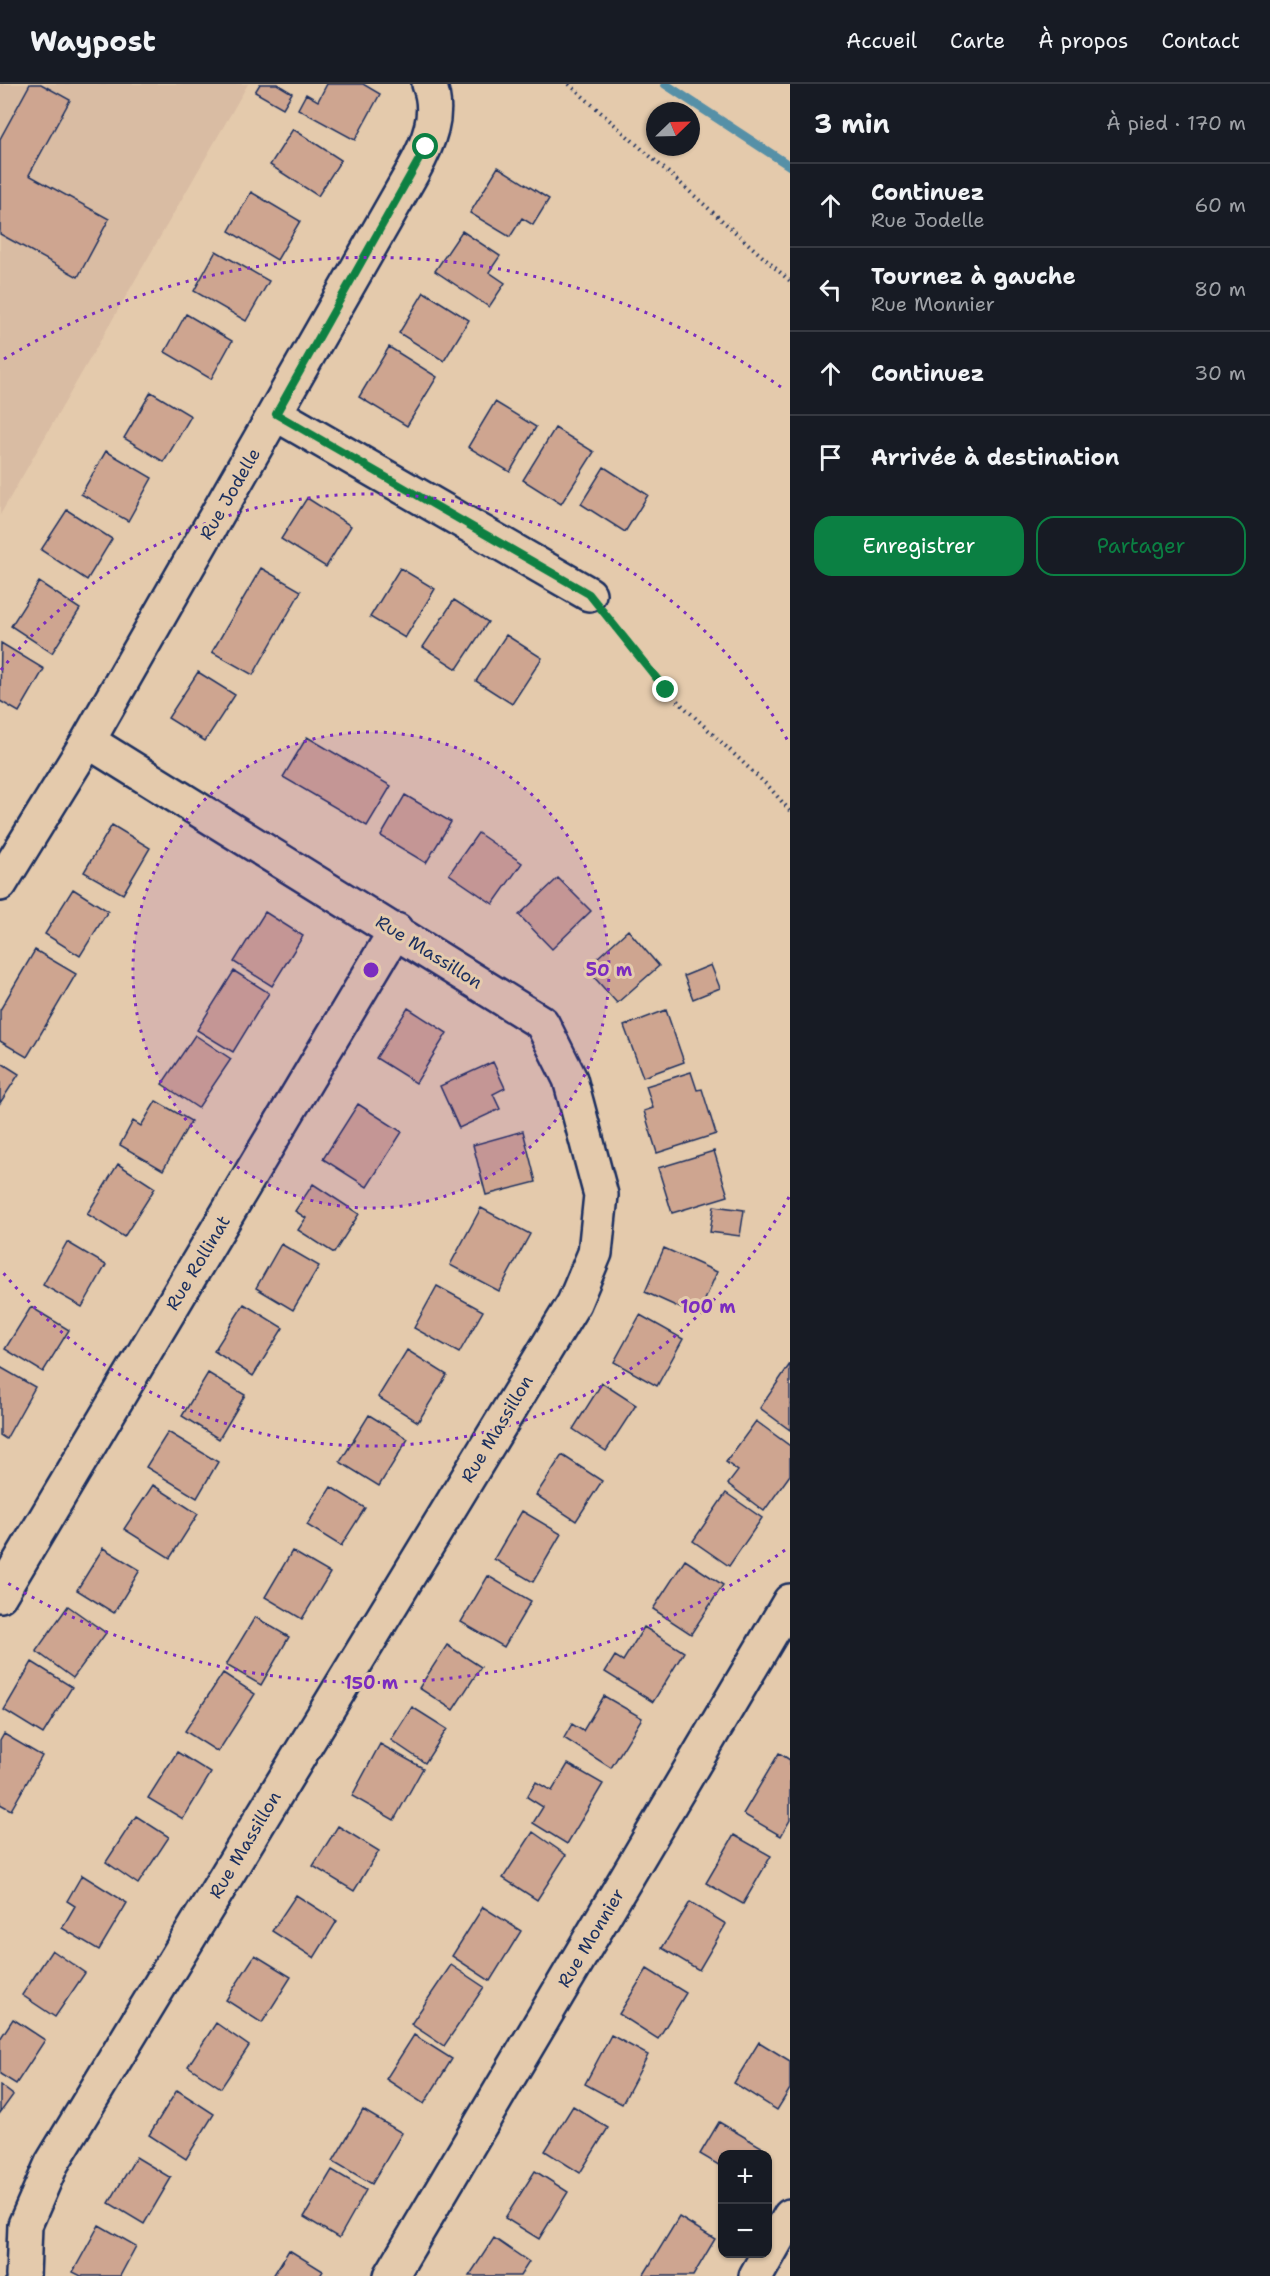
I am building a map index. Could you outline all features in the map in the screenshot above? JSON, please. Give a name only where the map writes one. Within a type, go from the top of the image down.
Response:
[{"type":"street","name":"Rue Jodelle","points":[[0,884],[88,741],[426,147],[434,110],[430,88]]},
{"type":"street","points":[[276,414],[589,594]]},
{"type":"street","name":"Rue Massillon","points":[[23,2276],[25,2226],[51,2163],[574,1303],[595,1253],[601,1195],[570,1079],[542,1023],[396,930],[88,741]]},
{"type":"street","name":"Rue Rollinat","points":[[0,1595],[396,930]]},
{"type":"street","name":"Rue Monnier","points":[[391,2276],[790,1600]]},
{"type":"street","points":[[756,2276],[790,2216]]},
{"type":"path","points":[[569,84],[790,281]]},
{"type":"path","points":[[589,594],[666,690],[770,788],[790,811]]},
{"type":"shaded area","points":[[0,84],[248,84],[0,515]]},
{"type":"building","points":[[30,84],[41,84],[70,100],[29,175],[109,219],[78,277],[0,234],[0,139]]},
{"type":"building","points":[[260,84],[277,84],[292,93],[283,108],[255,92]]},
{"type":"building","points":[[327,84],[363,84],[380,94],[355,140],[298,109],[306,94],[318,101]]},
{"type":"building","points":[[293,129],[341,160],[318,196],[270,165]]},
{"type":"building","points":[[498,167],[549,199],[533,225],[522,218],[510,237],[470,213]]},
{"type":"building","points":[[251,192],[300,221],[277,260],[229,231]]},
{"type":"building","points":[[462,231],[500,256],[489,272],[505,283],[489,307],[435,271]]},
{"type":"building","points":[[216,251],[269,281],[246,321],[194,291]]},
{"type":"building","points":[[424,292],[469,320],[444,361],[399,333]]},
{"type":"building","points":[[186,314],[232,341],[211,379],[165,352]]},
{"type":"building","points":[[389,347],[437,377],[407,426],[359,397]]},
{"type":"building","points":[[151,392],[191,416],[164,462],[124,438]]},
{"type":"building","points":[[495,402],[536,427],[510,472],[468,447]]},
{"type":"building","points":[[555,428],[594,452],[561,504],[523,480]]},
{"type":"building","points":[[106,451],[152,478],[128,521],[81,494]]},
{"type":"building","points":[[604,467],[648,495],[625,532],[581,504]]},
{"type":"building","points":[[307,498],[351,526],[326,567],[281,539]]},
{"type":"building","points":[[67,510],[112,539],[87,580],[41,550]]},
{"type":"building","points":[[261,568],[301,591],[253,675],[212,652]]},
{"type":"building","points":[[400,568],[435,589],[405,638],[370,617]]},
{"type":"building","points":[[39,582],[80,609],[52,653],[11,626]]},
{"type":"building","points":[[454,600],[488,622],[457,669],[423,647]]},
{"type":"building","points":[[506,635],[542,658],[512,704],[476,681]]},
{"type":"building","points":[[1,643],[44,669],[19,712],[0,701]]},
{"type":"building","points":[[198,672],[235,695],[205,741],[168,718]]},
{"type":"building","points":[[307,737],[391,786],[367,826],[283,777]]},
{"type":"building","points":[[405,795],[451,822],[426,863],[381,836]]},
{"type":"building","points":[[112,825],[150,848],[123,894],[84,872]]},
{"type":"building","points":[[478,833],[522,863],[493,904],[449,874]]},
{"type":"building","points":[[558,878],[591,911],[552,949],[519,915]]},
{"type":"building","points":[[73,889],[108,911],[80,956],[45,934]]},
{"type":"building","points":[[265,912],[303,936],[272,986],[234,962]]},
{"type":"building","points":[[628,930],[659,966],[617,1003],[586,968]]},
{"type":"building","points":[[35,950],[76,974],[27,1057],[0,1041],[0,1010]]},
{"type":"building","points":[[711,965],[720,988],[693,999],[684,976]]},
{"type":"building","points":[[234,971],[269,993],[233,1052],[197,1030]]},
{"type":"building","points":[[408,1008],[447,1033],[416,1083],[376,1058]]},
{"type":"building","points":[[666,1010],[684,1062],[643,1077],[624,1026]]},
{"type":"building","points":[[195,1035],[231,1059],[198,1108],[162,1084]]},
{"type":"building","points":[[0,1062],[19,1074],[0,1103]]},
{"type":"building","points":[[493,1062],[505,1088],[493,1094],[500,1109],[459,1128],[440,1086]]},
{"type":"building","points":[[691,1072],[697,1090],[702,1089],[716,1134],[657,1153],[644,1111],[653,1108],[646,1086]]},
{"type":"building","points":[[156,1101],[191,1121],[163,1170],[120,1145],[133,1121],[141,1126]]},
{"type":"building","points":[[358,1104],[402,1132],[367,1187],[323,1159]]},
{"type":"building","points":[[523,1131],[536,1182],[486,1195],[473,1145]]},
{"type":"building","points":[[714,1151],[728,1196],[672,1213],[658,1168]]},
{"type":"building","points":[[118,1164],[155,1188],[124,1237],[87,1214]]},
{"type":"building","points":[[313,1184],[359,1214],[334,1253],[298,1230],[306,1218],[295,1211]]},
{"type":"building","points":[[714,1206],[744,1210],[740,1236],[710,1232]]},
{"type":"building","points":[[481,1208],[530,1234],[499,1291],[450,1265]]},
{"type":"building","points":[[67,1242],[106,1265],[82,1307],[43,1285]]},
{"type":"building","points":[[281,1244],[319,1266],[293,1310],[256,1288]]},
{"type":"building","points":[[664,1248],[717,1272],[698,1316],[645,1292]]},
{"type":"building","points":[[437,1286],[483,1311],[459,1353],[414,1328]]},
{"type":"building","points":[[244,1304],[283,1328],[253,1376],[214,1351]]},
{"type":"building","points":[[31,1307],[69,1330],[43,1372],[5,1349]]},
{"type":"building","points":[[640,1315],[683,1339],[657,1386],[614,1362]]},
{"type":"building","points":[[407,1350],[447,1375],[418,1422],[378,1397]]},
{"type":"building","points":[[790,1364],[790,1430],[760,1408]]},
{"type":"building","points":[[0,1367],[35,1387],[6,1439],[0,1435]]},
{"type":"building","points":[[208,1373],[245,1395],[219,1439],[182,1416]]},
{"type":"building","points":[[602,1383],[636,1405],[606,1451],[573,1429]]},
{"type":"building","points":[[369,1415],[408,1439],[379,1486],[340,1462]]},
{"type":"building","points":[[756,1421],[790,1446],[790,1475],[764,1511],[728,1484],[738,1471],[726,1462]]},
{"type":"building","points":[[168,1432],[218,1462],[197,1498],[146,1467]]},
{"type":"building","points":[[562,1455],[602,1481],[576,1521],[536,1495]]},
{"type":"building","points":[[153,1485],[198,1514],[170,1558],[124,1529]]},
{"type":"building","points":[[331,1487],[365,1508],[341,1546],[307,1525]]},
{"type":"building","points":[[726,1493],[762,1518],[729,1566],[693,1541]]},
{"type":"building","points":[[522,1511],[561,1534],[533,1582],[494,1559]]},
{"type":"building","points":[[103,1548],[140,1570],[114,1613],[77,1590]]},
{"type":"building","points":[[292,1551],[330,1573],[302,1619],[265,1597]]},
{"type":"building","points":[[685,1560],[723,1585],[691,1634],[653,1609]]},
{"type":"building","points":[[488,1576],[531,1601],[504,1647],[461,1622]]},
{"type":"building","points":[[68,1606],[106,1633],[73,1678],[36,1651]]},
{"type":"building","points":[[255,1617],[289,1637],[261,1685],[226,1665]]},
{"type":"building","points":[[644,1627],[684,1652],[653,1702],[605,1672],[615,1656],[623,1661]]},
{"type":"building","points":[[447,1645],[481,1667],[453,1710],[419,1688]]},
{"type":"building","points":[[32,1662],[72,1687],[43,1734],[4,1710]]},
{"type":"building","points":[[223,1673],[255,1694],[218,1752],[185,1731]]},
{"type":"building","points":[[604,1696],[642,1718],[611,1768],[564,1738],[572,1724],[583,1731]]},
{"type":"building","points":[[412,1707],[447,1729],[425,1763],[391,1740]]},
{"type":"building","points":[[4,1734],[42,1756],[11,1810],[0,1804],[0,1741]]},
{"type":"building","points":[[380,1744],[423,1768],[394,1820],[352,1796]]},
{"type":"building","points":[[177,1752],[211,1773],[183,1819],[148,1798]]},
{"type":"building","points":[[779,1753],[790,1760],[790,1820],[781,1836],[743,1814]]},
{"type":"building","points":[[568,1764],[603,1784],[567,1844],[533,1823],[543,1807],[527,1797],[536,1782],[552,1791]]},
{"type":"building","points":[[136,1816],[169,1837],[138,1884],[106,1862]]},
{"type":"building","points":[[338,1826],[379,1851],[354,1891],[313,1866]]},
{"type":"building","points":[[533,1832],[566,1855],[537,1900],[503,1878]]},
{"type":"building","points":[[734,1835],[771,1856],[743,1904],[706,1883]]},
{"type":"building","points":[[82,1875],[127,1903],[99,1950],[62,1928],[75,1906],[67,1901]]},
{"type":"building","points":[[296,1895],[337,1921],[314,1958],[272,1931]]},
{"type":"building","points":[[690,1902],[726,1924],[699,1970],[662,1948]]},
{"type":"building","points":[[483,1907],[521,1931],[490,1981],[452,1956]]},
{"type":"building","points":[[52,1950],[85,1973],[55,2017],[22,1995]]},
{"type":"building","points":[[255,1955],[291,1977],[262,2023],[226,2000]]},
{"type":"building","points":[[451,1965],[484,1987],[444,2046],[411,2024]]},
{"type":"building","points":[[647,1969],[686,1993],[658,2039],[619,2014]]},
{"type":"building","points":[[13,2019],[45,2040],[16,2084],[0,2074],[0,2039]]},
{"type":"building","points":[[216,2023],[249,2046],[221,2088],[188,2066]]},
{"type":"building","points":[[414,2035],[452,2059],[424,2104],[386,2079]]},
{"type":"building","points":[[611,2035],[648,2055],[622,2104],[585,2084]]},
{"type":"building","points":[[759,2042],[790,2061],[790,2089],[777,2110],[734,2083]]},
{"type":"building","points":[[0,2085],[13,2095],[0,2113]]},
{"type":"building","points":[[177,2090],[214,2114],[186,2159],[149,2135]]},
{"type":"building","points":[[573,2106],[608,2128],[580,2173],[545,2151]]},
{"type":"building","points":[[363,2110],[402,2133],[372,2184],[333,2161]]},
{"type":"building","points":[[719,2122],[765,2149],[718,2150],[718,2165],[700,2154]]},
{"type":"building","points":[[136,2157],[171,2178],[144,2224],[109,2203]]},
{"type":"building","points":[[332,2170],[366,2190],[339,2238],[304,2217]]},
{"type":"building","points":[[535,2171],[568,2192],[539,2239],[505,2218]]},
{"type":"building","points":[[679,2217],[715,2239],[693,2276],[643,2276]]},
{"type":"building","points":[[99,2225],[136,2246],[120,2276],[81,2276],[73,2272]]},
{"type":"building","points":[[494,2238],[529,2262],[520,2276],[469,2276]]},
{"type":"building","points":[[289,2250],[323,2271],[320,2276],[273,2276]]},
{"type":"waterway","points":[[665,84],[790,166]]},
{"type":"route","points":[[426,147],[276,414],[589,594],[666,690]]}]
